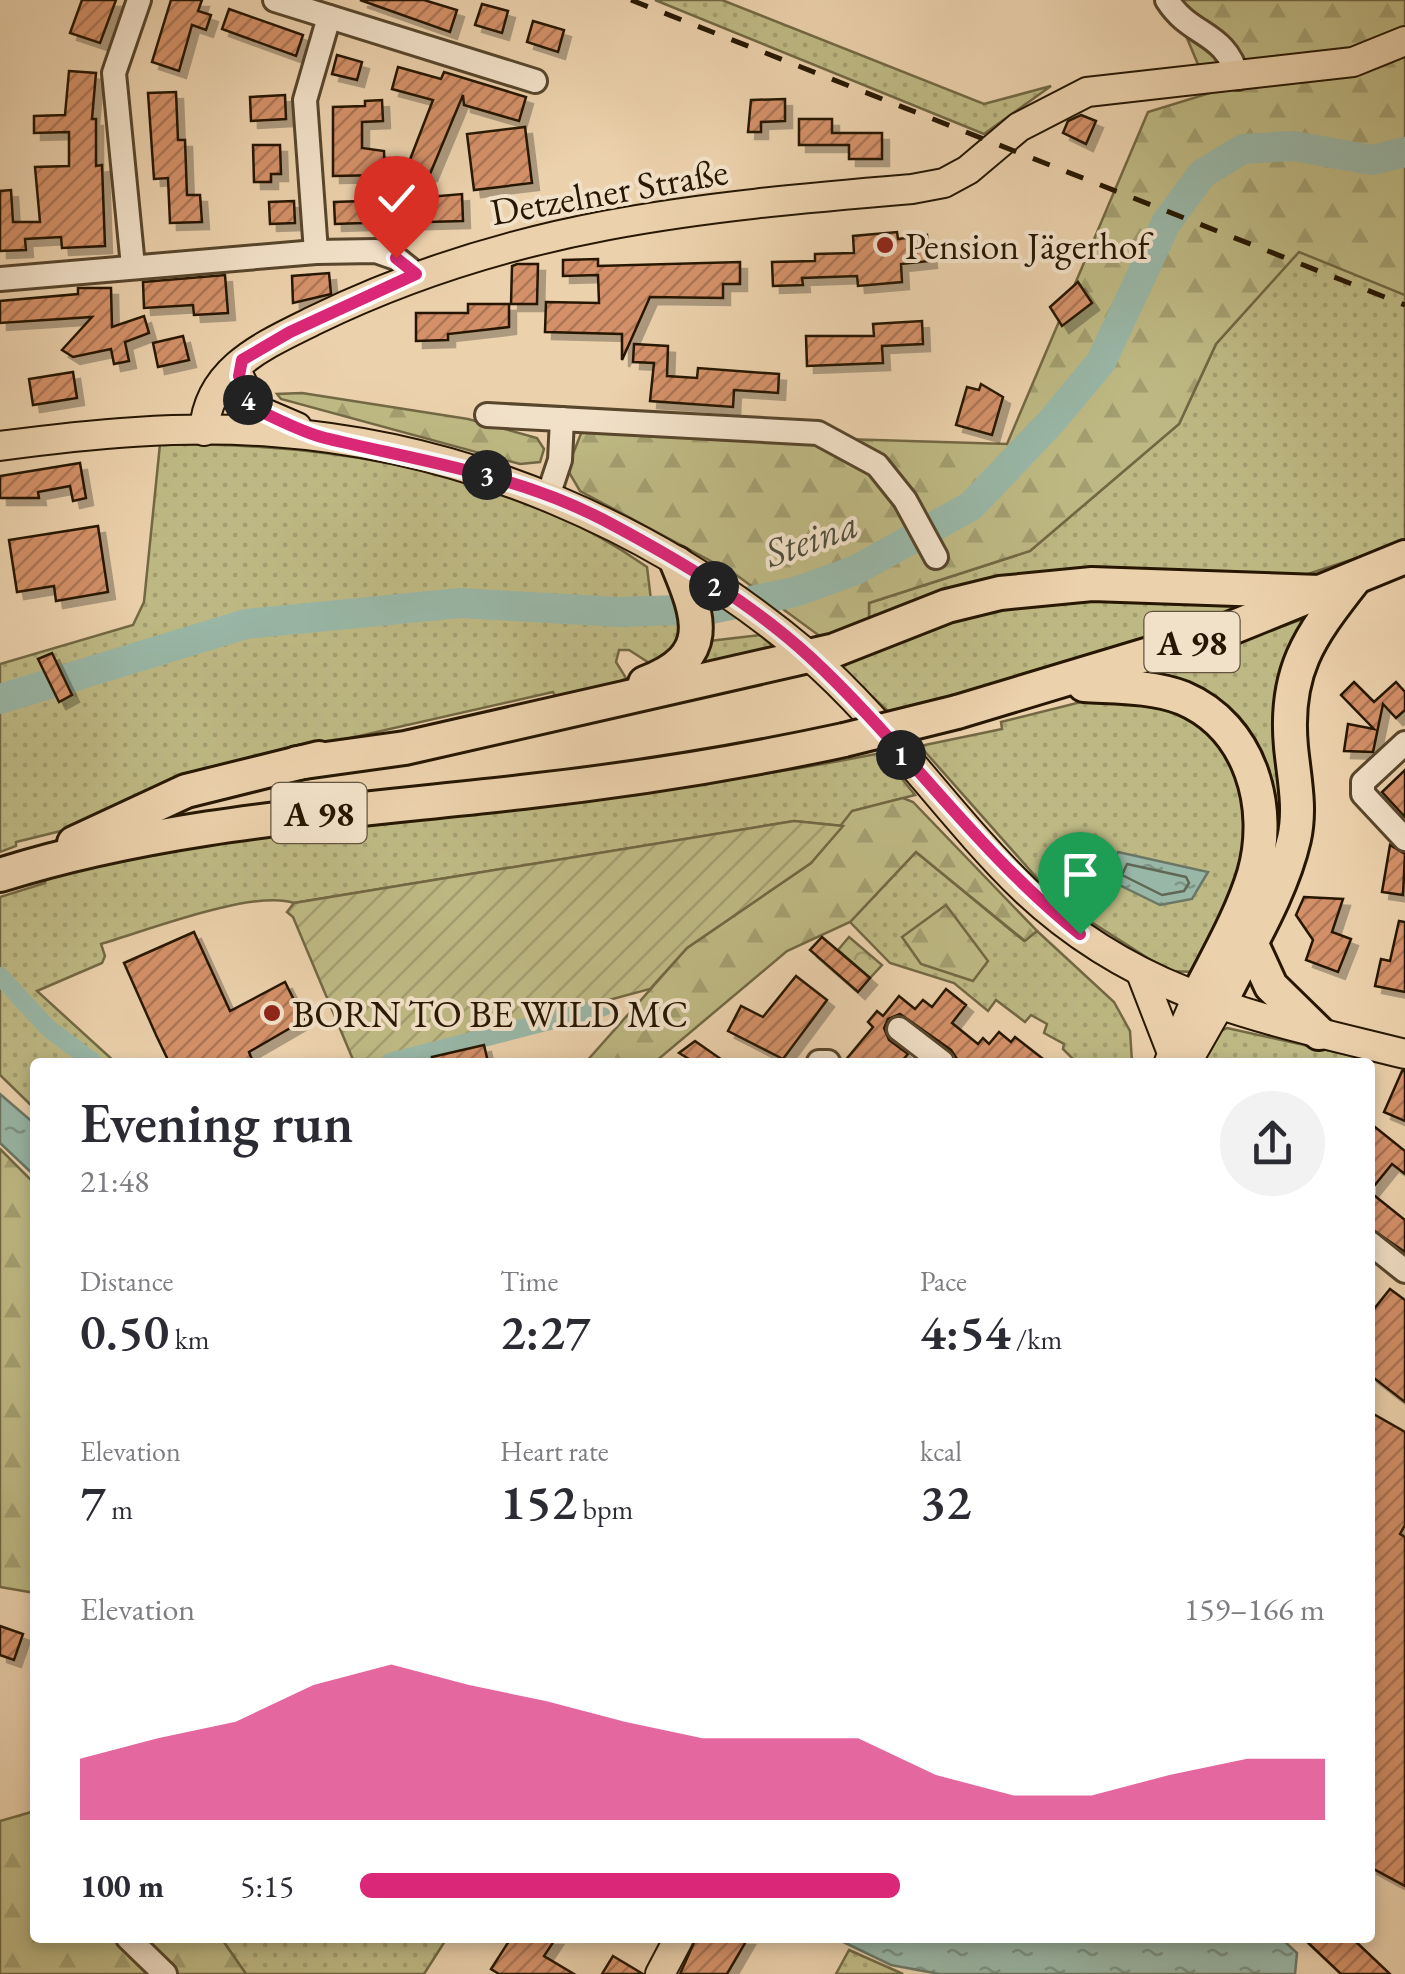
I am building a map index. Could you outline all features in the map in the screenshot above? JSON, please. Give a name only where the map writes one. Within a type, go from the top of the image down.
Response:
[{"type":"highway","name":"A 98","points":[[8,873],[154,838],[316,814],[636,778],[788,752],[1060,684],[1219,633],[1405,557]]},
{"type":"highway","points":[[8,873],[186,792],[642,684],[674,670],[694,646],[698,615],[686,572]]},
{"type":"highway","points":[[1208,1003],[1250,940],[1294,839],[1297,794],[1290,724],[1297,666],[1326,616],[1356,577]]},
{"type":"highway","points":[[297,763],[404,748],[809,656],[948,606],[1042,586],[1320,592]]},
{"type":"highway","points":[[1060,684],[1154,690],[1183,698],[1209,713],[1246,758],[1257,784],[1260,845],[1208,1003]]},
{"type":"highway","points":[[1250,940],[1271,986],[1319,1033]]},
{"type":"main road","name":"Detzelner Straße","points":[[241,368],[290,332],[416,274],[500,247],[675,211],[944,182],[1045,110],[1087,92],[1238,78],[1353,62],[1405,41]]},
{"type":"main road","points":[[234,430],[241,368]]},
{"type":"main road","points":[[204,431],[215,387],[241,368]]},
{"type":"main road","points":[[241,368],[255,409],[322,438]]},
{"type":"main road","points":[[0,446],[234,430],[322,438],[450,464],[548,496],[612,524],[809,656],[1029,893],[1080,934],[1141,973],[1208,1003],[1405,1054]]},
{"type":"main road","points":[[1141,973],[1176,1058]]},
{"type":"main road","points":[[1177,1058],[1208,1003]]},
{"type":"main road","points":[[660,1974],[676,1943]]},
{"type":"street","points":[[133,266],[114,72],[139,0]]},
{"type":"street","points":[[275,0],[534,80]]},
{"type":"street","points":[[1167,0],[1178,17],[1226,48],[1238,78]]},
{"type":"street","points":[[316,252],[305,100],[329,17]]},
{"type":"street","points":[[0,279],[316,252],[376,251],[396,258],[416,274]]},
{"type":"street","points":[[486,415],[818,433],[877,465],[905,500],[936,557]]},
{"type":"street","points":[[548,496],[560,460],[562,419]]},
{"type":"street","points":[[1405,743],[1363,782],[1363,794],[1405,839]]},
{"type":"street","points":[[899,1028],[937,1058]]},
{"type":"street","points":[[1375,1247],[1405,1271]]},
{"type":"street","points":[[133,1943],[165,1974]]},
{"type":"green space","points":[[655,0],[722,0],[984,104],[1051,86],[984,134]]},
{"type":"green space","points":[[1171,0],[1405,0],[1405,295],[1299,252],[1216,344],[1179,424],[1030,551],[869,603],[869,629],[821,637],[735,574],[580,491],[567,469],[582,431],[1007,444],[1148,112],[1210,93]]},
{"type":"green space","points":[[1299,251],[1405,295],[1405,542],[1305,575],[1184,580],[869,629],[869,603],[1030,551],[1179,424],[1216,344]]},
{"type":"green space","points":[[302,393],[468,419],[537,438],[544,449],[540,462],[520,464],[281,399],[277,394]]},
{"type":"green space","points":[[160,444],[287,449],[350,457],[414,468],[536,506],[647,567],[651,600],[679,599],[682,629],[669,652],[654,666],[629,650],[619,650],[616,662],[626,678],[617,683],[556,698],[553,692],[231,765],[69,829],[16,842],[16,846],[0,852],[0,664],[133,625],[144,602]]},
{"type":"green space","points":[[1104,599],[1185,605],[1247,599],[1247,606],[983,690],[888,711],[844,671],[842,663],[891,640],[1000,608]]},
{"type":"green space","points":[[1317,614],[1286,768],[1277,864],[1267,787],[1146,675]]},
{"type":"green space","points":[[760,635],[777,650],[680,674],[701,642]]},
{"type":"green space","points":[[1089,700],[1152,700],[1194,716],[1240,770],[1247,860],[1195,972],[1168,971],[1071,909],[1071,897],[1088,866],[1075,862],[1060,881],[1043,885],[920,746],[1002,729],[1001,722]]},
{"type":"green space","points":[[881,753],[915,795],[852,811],[843,826],[794,821],[294,903],[253,902],[199,913],[101,944],[105,956],[102,963],[37,991],[111,1058],[30,1058],[30,1104],[0,1075],[0,897],[45,883],[45,877],[147,854],[250,837],[671,788]]},
{"type":"green space","points":[[903,798],[913,802],[1037,931],[1025,941],[916,852],[850,922],[787,951],[660,1058],[590,1058],[687,948],[811,863],[852,811]]},
{"type":"green space","points":[[794,821],[843,826],[811,863],[687,948],[650,989],[393,1058],[352,1058],[293,917],[287,912],[294,903]]},
{"type":"green space","points":[[916,852],[1024,941],[1037,931],[1114,1002],[1130,1031],[1132,1058],[1072,1058],[1063,1049],[1064,1044],[1044,1033],[1047,1024],[1031,1015],[1025,1022],[996,1000],[988,1011],[954,983],[890,963],[850,922]]},
{"type":"green space","points":[[946,905],[988,961],[973,981],[921,964],[902,937]]},
{"type":"green space","points":[[849,937],[882,965],[870,978],[838,950]]},
{"type":"green space","points":[[1227,1028],[1362,1058],[1200,1058],[1218,1032]]},
{"type":"green space","points":[[0,1149],[30,1179],[30,1592],[0,1587]]},
{"type":"green space","points":[[30,1812],[30,1943],[224,1943],[246,1974],[0,1974],[0,1821]]},
{"type":"green space","points":[[224,1943],[444,1943],[424,1974],[246,1974]]},
{"type":"green space","points":[[849,1950],[903,1974],[836,1974]]},
{"type":"water","points":[[1118,852],[1208,872],[1192,899],[1160,905],[1105,878]]},
{"type":"water","points":[[0,1094],[30,1120],[30,1171],[0,1143]]},
{"type":"water","points":[[845,1943],[1286,1943],[1297,1953],[1295,1974],[939,1974],[891,1965]]},
{"type":"building","points":[[82,0],[116,0],[100,43],[70,33]]},
{"type":"building","points":[[171,0],[202,0],[198,11],[211,15],[206,30],[192,25],[179,71],[152,62]]},
{"type":"building","points":[[360,0],[424,0],[457,10],[450,32]]},
{"type":"building","points":[[482,4],[508,11],[502,33],[475,25]]},
{"type":"building","points":[[229,9],[303,35],[296,56],[222,29]]},
{"type":"building","points":[[533,21],[564,30],[558,52],[527,42]]},
{"type":"building","points":[[337,55],[362,62],[357,80],[332,74]]},
{"type":"building","points":[[398,67],[441,79],[444,72],[526,97],[519,121],[464,105],[463,95],[430,174],[404,175],[433,100],[392,89]]},
{"type":"building","points":[[69,71],[96,73],[92,119],[96,119],[96,166],[102,165],[105,246],[62,248],[61,237],[25,239],[26,250],[0,251],[0,191],[11,190],[13,222],[40,222],[35,167],[69,166],[69,132],[34,133],[34,116],[65,115]]},
{"type":"building","points":[[176,92],[178,140],[185,140],[187,195],[200,195],[202,222],[170,223],[168,178],[154,179],[148,93]]},
{"type":"building","points":[[285,95],[286,119],[251,121],[250,97]]},
{"type":"building","points":[[785,99],[785,121],[761,122],[761,132],[748,132],[751,100]]},
{"type":"building","points":[[382,100],[383,121],[362,122],[362,148],[384,151],[385,175],[333,176],[333,107],[365,106],[365,101]]},
{"type":"building","points":[[1081,115],[1096,121],[1086,144],[1063,133],[1068,121]]},
{"type":"building","points":[[799,119],[832,119],[832,133],[882,133],[882,159],[849,159],[849,145],[799,145]]},
{"type":"building","points":[[525,127],[532,183],[474,190],[467,134]]},
{"type":"building","points":[[253,145],[280,145],[281,174],[271,174],[271,182],[254,182]]},
{"type":"building","points":[[462,194],[463,221],[390,223],[394,200]]},
{"type":"building","points":[[294,201],[295,223],[270,224],[269,202]]},
{"type":"building","points":[[362,201],[363,223],[335,224],[334,202]]},
{"type":"building","points":[[897,232],[898,239],[927,235],[930,261],[901,264],[902,282],[858,286],[857,276],[802,278],[803,285],[773,286],[772,262],[815,261],[815,254],[854,253],[853,236]]},
{"type":"building","points":[[598,259],[598,266],[740,262],[740,284],[723,284],[723,298],[650,297],[622,360],[622,334],[545,332],[546,302],[599,303],[598,275],[563,276],[563,260]]},
{"type":"building","points":[[538,264],[537,304],[511,304],[512,266]]},
{"type":"building","points":[[329,273],[331,294],[293,303],[292,276]]},
{"type":"building","points":[[225,275],[228,313],[194,315],[193,305],[144,308],[143,282]]},
{"type":"building","points":[[1078,282],[1092,303],[1062,326],[1050,307]]},
{"type":"building","points":[[78,288],[111,288],[112,327],[144,316],[149,333],[125,342],[129,361],[114,364],[111,349],[73,357],[62,350],[92,317],[0,323],[0,301],[78,294]]},
{"type":"building","points":[[468,304],[509,304],[509,327],[448,334],[448,340],[416,341],[416,313],[468,313]]},
{"type":"building","points":[[922,321],[923,344],[882,346],[883,363],[807,366],[806,336],[874,336],[873,324]]},
{"type":"building","points":[[183,336],[189,360],[158,367],[153,343]]},
{"type":"building","points":[[634,344],[668,346],[667,376],[697,378],[698,368],[779,374],[778,393],[734,390],[733,407],[650,401],[654,363],[633,362]]},
{"type":"building","points":[[73,372],[77,398],[33,405],[29,379]]},
{"type":"building","points":[[981,384],[1003,397],[992,435],[956,425],[967,387],[979,390]]},
{"type":"building","points":[[80,463],[86,498],[73,501],[70,486],[38,492],[39,498],[0,498],[0,476]]},
{"type":"building","points":[[98,526],[108,592],[56,601],[54,586],[17,592],[9,540]]},
{"type":"building","points":[[52,653],[72,695],[59,702],[38,659]]},
{"type":"building","points":[[1354,682],[1374,702],[1396,682],[1405,692],[1405,710],[1396,718],[1383,704],[1373,752],[1344,751],[1348,724],[1374,729],[1341,695]]},
{"type":"building","points":[[1405,770],[1405,817],[1382,792]]},
{"type":"building","points":[[1390,845],[1405,854],[1403,895],[1382,892]]},
{"type":"building","points":[[1304,897],[1343,899],[1332,932],[1351,939],[1338,972],[1306,960],[1313,940],[1296,915]]},
{"type":"building","points":[[1399,921],[1405,922],[1405,992],[1375,986],[1381,959],[1390,961]]},
{"type":"building","points":[[194,932],[230,1011],[285,982],[304,1020],[249,1052],[251,1058],[167,1058],[124,963]]},
{"type":"building","points":[[822,937],[870,978],[858,992],[810,950]]},
{"type":"building","points":[[796,976],[827,1000],[784,1058],[728,1031],[741,1006],[763,1017]]},
{"type":"building","points":[[946,989],[966,1005],[952,1023],[978,1044],[983,1038],[989,1044],[999,1032],[1011,1042],[1015,1037],[1042,1058],[956,1058],[951,1050],[900,1014],[888,1019],[884,1028],[889,1040],[908,1054],[904,1058],[847,1058],[873,1027],[868,1022],[877,1011],[883,1016],[899,996],[915,1009],[923,1000],[932,1007]]},
{"type":"building","points":[[695,1041],[719,1058],[687,1058],[679,1053]]},
{"type":"building","points":[[484,1045],[487,1058],[432,1058]]},
{"type":"building","points":[[1405,1071],[1405,1121],[1384,1112]]},
{"type":"building","points":[[1375,1127],[1405,1151],[1405,1174],[1392,1164],[1375,1185]]},
{"type":"building","points":[[1375,1196],[1405,1220],[1405,1252],[1375,1231]]},
{"type":"building","points":[[1390,1289],[1405,1300],[1405,1402],[1375,1379],[1375,1308]]},
{"type":"building","points":[[1375,1415],[1405,1432],[1405,1525],[1400,1534],[1405,1537],[1405,1886],[1375,1870]]},
{"type":"building","points":[[0,1626],[23,1634],[14,1660],[0,1655]]},
{"type":"building","points":[[508,1943],[553,1943],[544,1956],[574,1974],[499,1974],[491,1969]]},
{"type":"building","points":[[694,1943],[745,1943],[727,1974],[680,1974]]},
{"type":"building","points":[[1308,1943],[1357,1943],[1390,1974],[1341,1974]]},
{"type":"building","points":[[613,1956],[643,1974],[602,1974]]},
{"type":"waterway","name":"Steina","points":[[0,699],[246,624],[460,603],[619,612],[711,609],[795,592],[856,570],[971,506],[1050,423],[1101,362],[1166,223],[1202,174],[1243,149],[1293,146],[1372,160],[1405,152]]},
{"type":"waterway","points":[[0,976],[48,1028],[88,1058]]},
{"type":"waterway","points":[[406,1058],[604,1007]]},
{"type":"railway","points":[[631,0],[1405,305]]},
{"type":"place","name":"Pension Jägerhof","points":[[885,245]]},
{"type":"place","name":"BORN TO BE WILD MC","points":[[272,1013]]},
{"type":"route","points":[[396,258],[416,274],[290,332],[242,360],[239,376],[255,409],[322,438],[405,452],[528,489],[612,524],[698,574],[809,656],[1006,870],[1080,934]]}]
